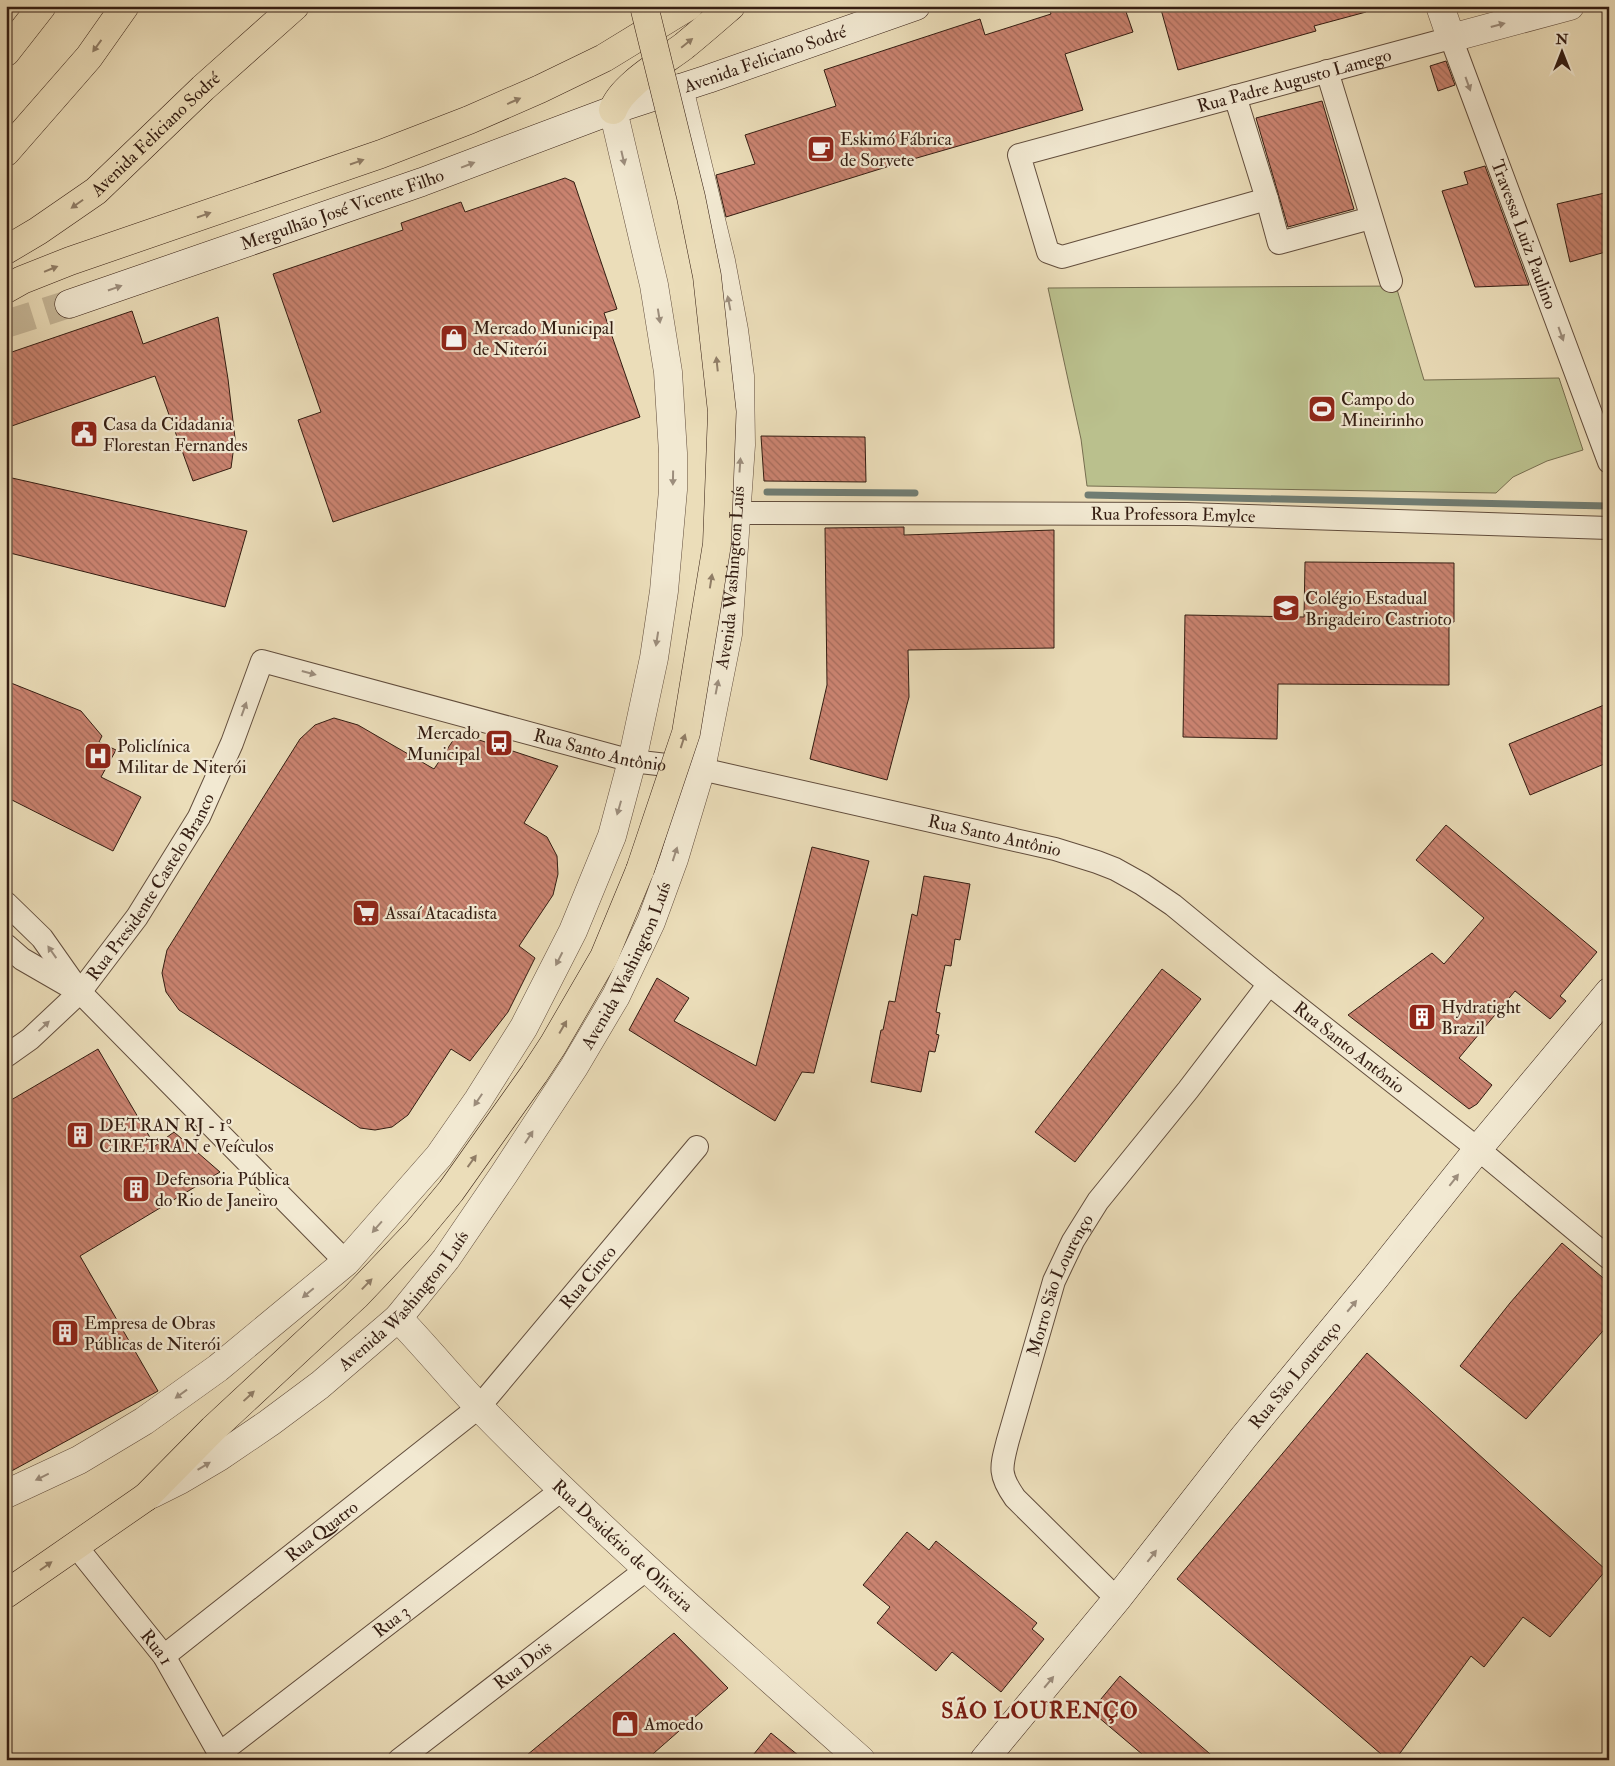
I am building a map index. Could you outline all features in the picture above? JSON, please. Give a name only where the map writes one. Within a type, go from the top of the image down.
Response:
[{"type":"main road","points":[[6,52],[42,6]]},
{"type":"main road","points":[[6,152],[89,57],[125,6]]},
{"type":"main road","points":[[203,88],[271,6]]},
{"type":"main road","name":"Avenida Feliciano Sodré","points":[[6,250],[38,232],[96,191],[203,88],[296,6]]},
{"type":"main road","points":[[146,1497],[213,1429],[356,1296],[418,1232],[451,1191],[534,1074],[558,1037],[604,957],[640,870],[686,733],[717,544],[722,412],[707,276],[691,197],[644,6]]},
{"type":"main road","points":[[6,289],[22,280],[70,261],[381,154],[469,120],[604,58],[689,6]]},
{"type":"main road","points":[[613,110],[616,102],[629,88],[732,6]]},
{"type":"main road","name":"Avenida Washington Luís","points":[[6,1594],[146,1497]]},
{"type":"street","name":"Avenida Feliciano Sodré","points":[[613,110],[916,6]]},
{"type":"street","name":"Travessa Luiz Paulino","points":[[1440,6],[1609,462]]},
{"type":"street","name":"Rua Padre Augusto Lamego","points":[[1267,199],[1062,257],[1048,252],[1020,155],[1570,6]]},
{"type":"street","points":[[1327,71],[1391,281]]},
{"type":"street","name":"Avenida Washington Luís","points":[[146,1497],[219,1457],[269,1423],[320,1385],[398,1318],[446,1259],[574,1067],[616,996],[651,922],[674,859],[701,769],[728,634],[742,445],[740,376],[734,330],[721,261],[680,88]]},
{"type":"street","points":[[1235,96],[1279,243],[1371,218]]},
{"type":"street","name":"Mergulhão José Vicente Filho","points":[[69,304],[422,182],[613,110]]},
{"type":"street","points":[[6,1494],[79,1460],[144,1421],[218,1368],[346,1262],[439,1156],[478,1100],[524,1027],[574,930],[612,836],[632,761],[654,658],[671,524],[673,453],[668,372],[654,286],[613,110]]},
{"type":"street","name":"Rua Professora Emylce","points":[[737,513],[1188,514],[1609,528]]},
{"type":"street","name":"Rua Santo Antônio","points":[[262,661],[632,761],[701,769],[1055,849],[1115,869],[1173,905],[1269,984],[1478,1149],[1609,1258]]},
{"type":"street","name":"Rua Presidente Castelo Branco","points":[[6,1056],[30,1039],[80,992],[137,917],[199,817],[232,743],[262,661]]},
{"type":"street","points":[[6,904],[42,938],[80,992],[346,1262]]},
{"type":"street","points":[[6,945],[22,959],[80,992]]},
{"type":"street","name":"Morro São Lourenço","points":[[1117,1599],[1015,1498],[1004,1483],[1002,1464],[1054,1281],[1073,1242],[1098,1201],[1188,1090],[1269,984]]},
{"type":"street","name":"Rua São Lourenço","points":[[984,1760],[1117,1599],[1243,1438],[1478,1149],[1609,992]]},
{"type":"street","name":"Rua Cinco","points":[[479,1407],[697,1147]]},
{"type":"street","name":"Rua Desidério de Oliveira","points":[[398,1318],[479,1407],[563,1489],[647,1569],[861,1760]]},
{"type":"street","name":"Rua Quatro","points":[[164,1656],[479,1407]]},
{"type":"street","name":"Rua 3","points":[[221,1756],[563,1489]]},
{"type":"street","name":"Rua 1","points":[[75,1545],[164,1656],[221,1756]]},
{"type":"street","name":"Rua Dois","points":[[400,1760],[647,1569]]},
{"type":"green space","name":"Campo do Mineirinho","points":[[1396,286],[1424,380],[1559,378],[1583,450],[1547,461],[1513,477],[1496,493],[1087,486],[1081,439],[1048,288]]},
{"type":"building","points":[[1048,6],[1124,6],[1133,32],[1065,54],[1083,110],[896,164],[726,217],[716,175],[755,164],[745,135],[836,106],[824,70],[980,19],[985,35],[1051,14]]},
{"type":"building","points":[[1160,6],[1365,6],[1366,12],[1314,26],[1316,31],[1178,70]]},
{"type":"building","points":[[1446,61],[1455,85],[1438,91],[1430,66]]},
{"type":"building","points":[[1322,101],[1354,209],[1288,227],[1256,118]]},
{"type":"building","points":[[1485,166],[1529,285],[1475,287],[1442,191],[1468,184],[1464,172]]},
{"type":"building","name":"Mercado Municipal de Niterói","points":[[565,178],[574,182],[617,309],[604,313],[640,417],[333,522],[298,420],[321,412],[273,274],[403,230],[401,223],[461,202],[465,212]]},
{"type":"building","points":[[1609,192],[1609,251],[1570,262],[1557,204]]},
{"type":"building","points":[[132,311],[143,344],[218,317],[235,438],[231,468],[193,481],[155,376],[6,428],[6,354]]},
{"type":"building","points":[[761,436],[865,437],[866,482],[764,481]]},
{"type":"building","points":[[12,478],[247,531],[225,607],[6,552],[6,499]]},
{"type":"building","points":[[904,527],[904,535],[1054,530],[1054,648],[908,650],[909,697],[887,780],[810,759],[827,685],[825,528]]},
{"type":"building","points":[[1305,562],[1454,563],[1454,622],[1449,622],[1449,685],[1278,684],[1277,739],[1183,737],[1185,615],[1304,617]]},
{"type":"building","points":[[6,681],[81,711],[102,736],[99,742],[116,750],[101,777],[141,797],[113,851],[6,797]]},
{"type":"building","points":[[1609,703],[1609,762],[1530,795],[1509,744]]},
{"type":"building","name":"Assaí Atacadista","points":[[334,718],[358,725],[434,769],[458,733],[558,766],[524,823],[547,837],[557,856],[558,874],[553,895],[519,946],[535,958],[508,1012],[470,1061],[451,1049],[408,1115],[392,1127],[375,1130],[360,1128],[179,1010],[166,992],[162,973],[167,950],[300,739],[315,725]]},
{"type":"building","name":"Hydratight Brazil","points":[[1446,825],[1597,952],[1560,996],[1566,1001],[1550,1019],[1515,991],[1459,1058],[1492,1085],[1477,1104],[1469,1109],[1348,1015],[1432,953],[1444,964],[1484,918],[1416,860]]},
{"type":"building","points":[[812,847],[869,861],[814,1073],[802,1072],[775,1121],[629,1030],[657,978],[689,998],[674,1021],[756,1066]]},
{"type":"building","points":[[924,876],[970,884],[960,940],[955,939],[951,966],[945,965],[936,1012],[940,1013],[936,1034],[939,1035],[935,1052],[929,1051],[921,1092],[871,1082],[881,1030],[883,1030],[889,1001],[895,1002],[912,914],[917,916]]},
{"type":"building","points":[[1162,969],[1201,999],[1075,1162],[1035,1132]]},
{"type":"building","points":[[98,1049],[155,1146],[174,1132],[220,1172],[80,1256],[158,1391],[6,1474],[6,1103]]},
{"type":"building","points":[[1562,1243],[1609,1283],[1609,1324],[1526,1419],[1460,1366],[1510,1303]]},
{"type":"building","points":[[1367,1353],[1606,1570],[1550,1637],[1523,1617],[1484,1667],[1471,1656],[1395,1760],[1388,1760],[1177,1579]]},
{"type":"building","points":[[907,1532],[929,1550],[936,1541],[1037,1623],[1032,1629],[1044,1639],[1001,1692],[952,1652],[936,1671],[877,1623],[890,1607],[863,1585]]},
{"type":"building","name":"Amoedo","points":[[674,1633],[728,1688],[646,1760],[521,1760]]},
{"type":"building","points":[[1120,1676],[1217,1760],[1149,1760],[1091,1711]]},
{"type":"building","points":[[771,1733],[804,1760],[749,1760]]},
{"type":"waterway","points":[[767,492],[915,493]]},
{"type":"waterway","points":[[1088,495],[1609,506]]},
{"type":"tunnel","points":[[6,324],[69,304]]},
{"type":"place","name":"Eskimó Fábrica de Sorvete","points":[[821,149]]},
{"type":"place","name":"Mercado Municipal de Niterói","points":[[454,338]]},
{"type":"place","name":"Campo do Mineirinho","points":[[1322,409]]},
{"type":"place","name":"Casa da Cidadania Florestan Fernandes","points":[[84,434]]},
{"type":"place","name":"Colégio Estadual Brigadeiro Castrioto","points":[[1286,608]]},
{"type":"place","name":"Mercado Municipal","points":[[499,743]]},
{"type":"place","name":"Policlínica Militar de Niterói","points":[[98,756]]},
{"type":"place","name":"Assaí Atacadista","points":[[366,913]]},
{"type":"place","name":"Hydratight Brazil","points":[[1422,1017]]},
{"type":"place","name":"DETRAN RJ - 1º CIRETRAN e Veículos","points":[[80,1135]]},
{"type":"place","name":"Defensoria Pública do Rio de Janeiro","points":[[136,1189]]},
{"type":"place","name":"Empresa de Obras Públicas de Niterói","points":[[65,1333]]},
{"type":"place","name":"Amoedo","points":[[625,1724]]},
{"type":"district","name":"SÃO LOURENÇO","points":[[1040,1711]]}]
